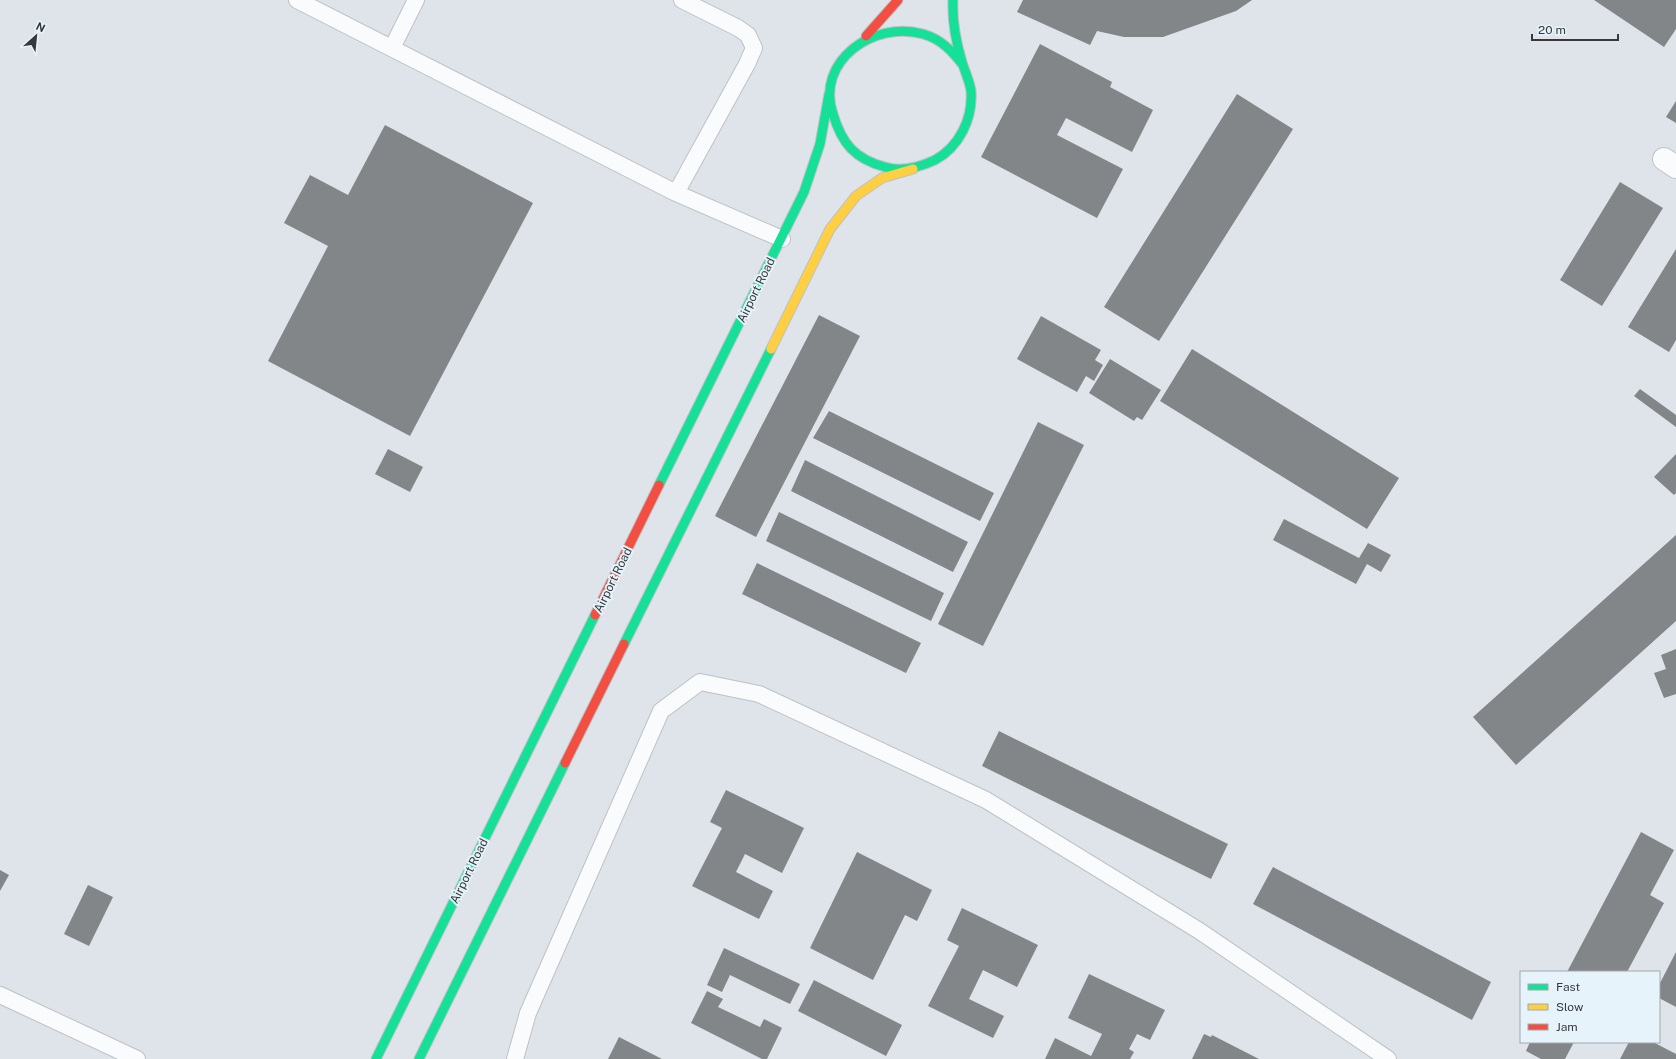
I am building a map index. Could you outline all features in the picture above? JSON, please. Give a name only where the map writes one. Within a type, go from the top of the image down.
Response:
[{"type":"main road","points":[[898,0],[864,38],[847,52],[834,72],[829,94],[833,120],[842,137],[845,142],[864,160],[888,168],[913,169]]},
{"type":"main road","points":[[419,1059],[830,229],[856,196],[882,178],[913,169],[938,159],[958,141],[969,118],[971,91],[963,66],[952,19],[953,0]]},
{"type":"main road","points":[[864,38],[886,29],[908,28],[930,35],[949,48],[963,66]]},
{"type":"main road","name":"Airport Road","points":[[376,1059],[782,239],[804,192],[816,158],[827,120],[829,94]]},
{"type":"lane","points":[[297,0],[676,193],[782,239]]},
{"type":"lane","points":[[392,48],[416,0]]},
{"type":"lane","points":[[676,193],[747,64],[754,48],[748,35],[738,28],[682,0]]},
{"type":"lane","points":[[515,1059],[528,1013],[661,711],[700,682],[759,694],[986,800],[1198,930],[1388,1059]]},
{"type":"lane","points":[[0,995],[137,1059]]},
{"type":"building","points":[[1023,0],[1252,0],[1236,11],[1163,37],[1124,37],[1097,31],[1090,45],[1017,12]]},
{"type":"building","points":[[1594,0],[1676,0],[1676,29],[1664,47]]},
{"type":"building","points":[[1040,44],[1112,82],[1110,87],[1153,110],[1132,152],[1066,118],[1057,135],[1123,169],[1097,218],[981,157]]},
{"type":"building","points":[[1237,94],[1293,129],[1159,341],[1104,307]]},
{"type":"building","points":[[1676,101],[1676,123],[1666,117]]},
{"type":"building","points":[[385,125],[533,203],[410,436],[268,361],[328,246],[284,223],[310,175],[348,195]]},
{"type":"building","points":[[1620,182],[1663,208],[1602,306],[1560,280]]},
{"type":"building","points":[[1676,249],[1676,340],[1669,352],[1628,327]]},
{"type":"building","points":[[819,315],[860,336],[756,537],[715,516]]},
{"type":"building","points":[[1041,316],[1101,350],[1095,360],[1103,365],[1094,381],[1086,376],[1077,392],[1017,359]]},
{"type":"building","points":[[1192,349],[1399,478],[1367,529],[1160,401]]},
{"type":"building","points":[[1110,359],[1161,390],[1142,420],[1137,417],[1134,421],[1089,393]]},
{"type":"building","points":[[1640,389],[1676,415],[1676,427],[1634,396]]},
{"type":"building","points":[[829,411],[994,493],[980,521],[813,438]]},
{"type":"building","points":[[1038,422],[1084,445],[983,646],[938,624]]},
{"type":"building","points":[[388,449],[423,467],[410,492],[375,474]]},
{"type":"building","points":[[1676,454],[1676,493],[1674,495],[1654,477]]},
{"type":"building","points":[[805,460],[968,542],[953,572],[791,491]]},
{"type":"building","points":[[779,512],[944,593],[931,621],[766,541]]},
{"type":"building","points":[[1284,519],[1359,558],[1368,543],[1391,555],[1381,572],[1367,564],[1356,584],[1273,540]]},
{"type":"building","points":[[1676,535],[1676,621],[1516,765],[1473,717]]},
{"type":"building","points":[[757,563],[921,643],[906,673],[742,594]]},
{"type":"building","points":[[1676,649],[1676,694],[1664,698],[1654,673],[1666,669],[1661,655]]},
{"type":"building","points":[[999,731],[1228,844],[1211,879],[982,766]]},
{"type":"building","points":[[726,790],[804,828],[782,873],[745,854],[736,872],[773,891],[759,919],[692,886],[722,828],[710,822]]},
{"type":"building","points":[[1641,832],[1674,850],[1650,895],[1664,903],[1628,971],[1568,971]]},
{"type":"building","points":[[857,852],[932,890],[917,921],[905,915],[873,980],[810,948]]},
{"type":"building","points":[[1273,867],[1491,982],[1472,1020],[1253,904]]},
{"type":"building","points":[[0,870],[9,875],[0,891]]},
{"type":"building","points":[[88,885],[113,897],[89,946],[64,934]]},
{"type":"building","points":[[962,908],[1038,945],[1017,987],[983,970],[969,999],[1004,1016],[993,1038],[928,1006],[959,946],[947,940]]},
{"type":"building","points":[[724,948],[800,984],[790,1004],[730,975],[722,992],[707,985]]},
{"type":"building","points":[[1676,952],[1676,1007],[1660,999],[1660,983]]},
{"type":"building","points":[[1089,974],[1165,1010],[1150,1040],[1137,1034],[1129,1049],[1134,1052],[1130,1059],[1045,1059],[1055,1038],[1091,1056],[1102,1034],[1068,1018]]},
{"type":"building","points":[[814,980],[902,1025],[886,1056],[798,1011]]},
{"type":"building","points":[[707,991],[723,999],[718,1007],[760,1027],[764,1019],[782,1028],[767,1059],[762,1059],[691,1023]]},
{"type":"building","points":[[1204,1034],[1211,1037],[1212,1035],[1259,1059],[1192,1059]]},
{"type":"building","points":[[619,1037],[662,1059],[608,1059]]},
{"type":"building","points":[[1530,1043],[1573,1043],[1565,1059],[1541,1059],[1526,1051]]},
{"type":"building","points":[[1628,1043],[1655,1043],[1676,1054],[1676,1059],[1620,1059]]},
{"type":"traffic: fast","points":[[953,0],[953,16],[956,39],[960,54],[962,62],[963,66],[969,81],[971,101],[967,122],[963,131],[951,148],[935,160],[923,165],[897,169],[885,167],[865,160],[845,142],[833,114],[830,95],[833,77],[841,62],[853,49],[868,39],[886,33],[904,31],[923,34],[941,42],[955,55],[959,60],[963,65]]},
{"type":"traffic: fast","points":[[659,485],[804,192],[820,144],[829,94]]},
{"type":"traffic: fast","points":[[624,644],[771,349]]},
{"type":"traffic: fast","points":[[376,1059],[595,615]]},
{"type":"traffic: fast","points":[[419,1059],[565,763]]},
{"type":"traffic: slow","points":[[771,349],[830,229],[856,196],[882,178],[913,169]]},
{"type":"traffic: jam","points":[[866,36],[898,0]]},
{"type":"traffic: jam","points":[[595,615],[659,485]]},
{"type":"traffic: jam","points":[[565,763],[624,644]]}]
